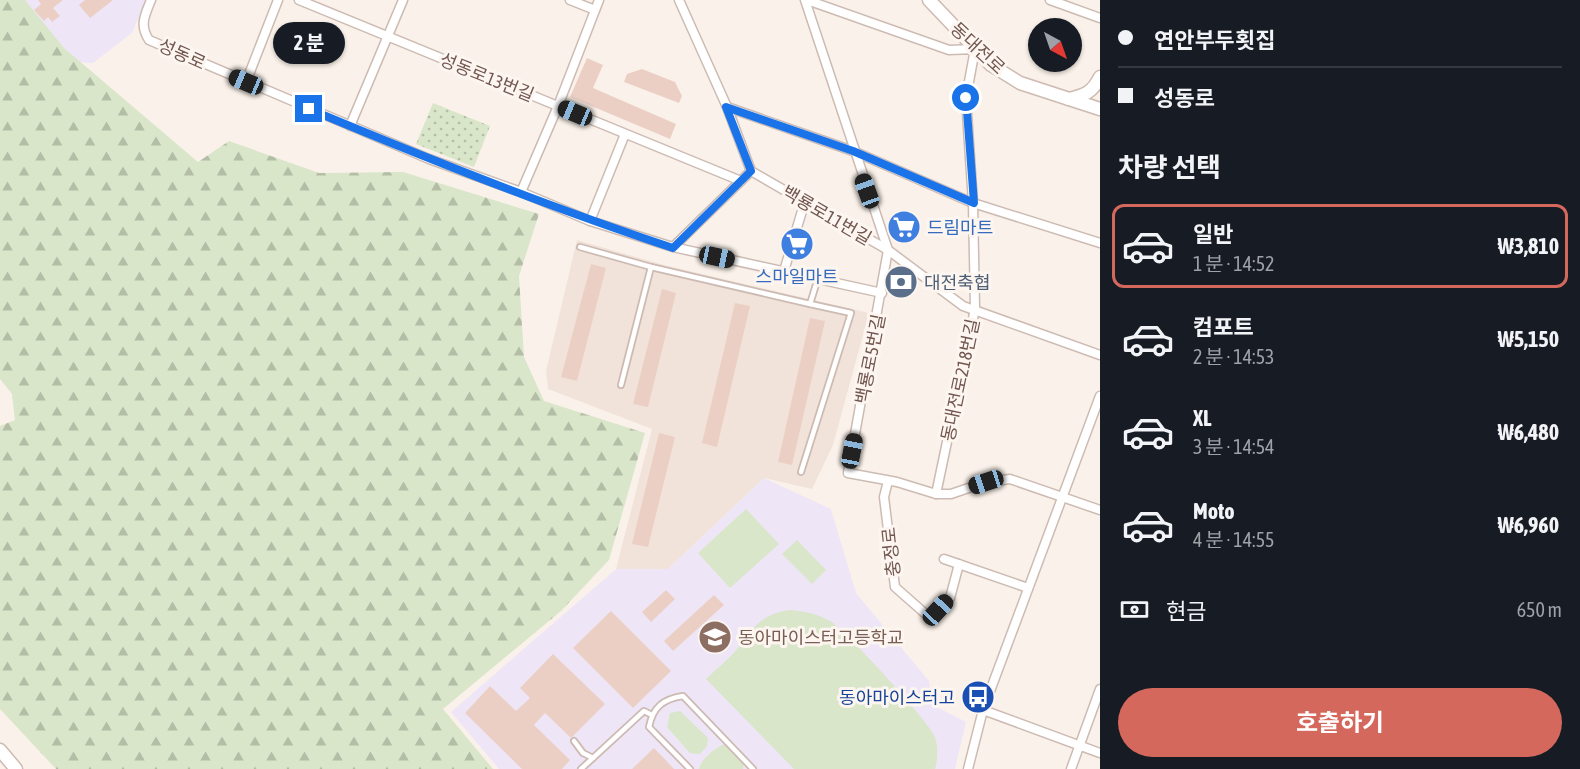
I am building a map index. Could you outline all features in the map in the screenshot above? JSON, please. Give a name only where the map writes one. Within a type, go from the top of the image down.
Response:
[{"type":"main road","name":"동대전로","points":[[929,0],[991,65],[1020,83],[1100,109]]},
{"type":"main road","points":[[1065,99],[1085,96],[1094,90],[1100,78]]},
{"type":"main road","points":[[0,750],[16,769]]},
{"type":"street","name":"성동로","points":[[151,0],[144,18],[143,30],[149,40],[429,159],[590,220],[673,248],[882,293]]},
{"type":"street","points":[[246,82],[278,0]]},
{"type":"street","name":"성동로13번길","points":[[299,0],[741,181]]},
{"type":"street","points":[[350,126],[403,0]]},
{"type":"street","points":[[570,0],[595,10]]},
{"type":"street","points":[[521,192],[558,106],[599,0]]},
{"type":"street","points":[[673,248],[751,171],[679,0]]},
{"type":"street","points":[[806,0],[949,50],[975,49]]},
{"type":"street","name":"백룡로5번길","points":[[806,0],[853,151],[888,250],[848,473],[936,494],[951,494],[986,482],[1010,479],[1100,510]]},
{"type":"street","points":[[1050,0],[1100,18]]},
{"type":"street","name":"동대전로218번길","points":[[936,494],[975,309],[974,203],[966,98],[975,49]]},
{"type":"street","points":[[726,107],[853,151],[974,203],[1100,243]]},
{"type":"street","points":[[590,220],[625,134]]},
{"type":"street","name":"백룡로11번길","points":[[751,171],[888,250],[963,306],[1100,355]]},
{"type":"street","points":[[784,271],[805,201]]},
{"type":"street","points":[[968,769],[983,710],[1100,396]]},
{"type":"street","name":"충정로","points":[[888,481],[884,497],[895,587],[928,617],[950,598],[959,564]]},
{"type":"street","points":[[944,559],[1028,588]]},
{"type":"street","points":[[1071,769],[1100,689]]},
{"type":"street","points":[[983,710],[1100,753]]},
{"type":"lane","points":[[580,247],[651,267],[851,314],[801,472]]},
{"type":"lane","points":[[621,385],[651,267]]},
{"type":"lane","points":[[810,304],[818,278]]},
{"type":"lane","points":[[690,769],[649,727],[652,715],[660,704],[670,698],[683,696],[753,769]]},
{"type":"lane","points":[[581,769],[644,711],[652,715]]},
{"type":"lane","points":[[574,741],[583,753],[593,758]]},
{"type":"shaded area","points":[[14,0],[146,0],[132,33],[93,63],[63,61]]},
{"type":"shaded area","points":[[577,240],[664,265],[869,313],[833,445],[812,489],[764,478],[668,569],[616,569],[652,429],[548,389],[546,371]]},
{"type":"shaded area","name":"동아마이스터고등학교","points":[[764,478],[831,509],[856,593],[929,681],[933,705],[966,722],[955,769],[499,769],[451,712],[616,569],[668,569]]},
{"type":"green space","points":[[0,0],[25,0],[64,48],[198,162],[229,141],[319,173],[403,172],[539,214],[519,276],[524,357],[544,401],[645,433],[609,560],[561,611],[443,709],[493,769],[56,769],[0,709],[0,426],[15,420],[12,394],[0,379]]},
{"type":"green space","points":[[433,103],[490,126],[474,167],[416,144]]},
{"type":"green space","points":[[746,509],[779,544],[730,588],[698,553]]},
{"type":"green space","points":[[797,540],[826,570],[812,584],[782,554]]},
{"type":"green space","points":[[789,610],[812,614],[833,623],[888,678],[935,737],[937,761],[935,769],[794,769],[706,679],[733,653],[758,623],[771,615]]},
{"type":"green space","points":[[680,711],[708,738],[707,746],[700,754],[690,753],[667,727],[670,713]]},
{"type":"green space","points":[[725,744],[744,764],[743,769],[699,769],[709,754]]},
{"type":"building","points":[[38,0],[63,0],[53,8],[60,16],[52,22],[48,17],[44,21],[34,10],[41,4]]},
{"type":"building","points":[[85,0],[113,0],[90,18],[79,5]]},
{"type":"building","points":[[587,58],[603,65],[593,88],[676,124],[670,139],[570,97]]},
{"type":"building","points":[[642,69],[675,82],[682,96],[679,103],[624,82],[627,74]]},
{"type":"building","points":[[591,264],[606,268],[577,381],[561,377]]},
{"type":"building","points":[[662,289],[676,293],[648,407],[633,404]]},
{"type":"building","points":[[735,303],[750,306],[717,447],[702,443]]},
{"type":"building","points":[[810,318],[825,321],[792,465],[778,462]]},
{"type":"building","points":[[659,433],[675,437],[648,547],[632,544]]},
{"type":"building","points":[[666,590],[675,599],[651,622],[642,612]]},
{"type":"building","points":[[714,595],[724,605],[673,651],[664,641]]},
{"type":"building","points":[[611,611],[671,671],[633,708],[573,648]]},
{"type":"building","points":[[553,654],[605,704],[571,738],[545,713],[534,725],[570,760],[562,769],[522,769],[465,713],[490,686],[516,711],[530,698],[520,688]]},
{"type":"building","points":[[654,748],[674,769],[632,769]]},
{"type":"place","name":"드림마트","points":[[904,227]]},
{"type":"place","name":"스마일마트","points":[[797,244]]},
{"type":"place","name":"대전축협","points":[[901,282]]},
{"type":"place","name":"동아마이스터고등학교","points":[[715,637]]},
{"type":"place","name":"동아마이스터고","points":[[978,697]]},
{"type":"route","points":[[309,109],[429,159],[590,220],[673,248],[751,171],[726,107],[853,151],[974,203],[966,98]]}]
